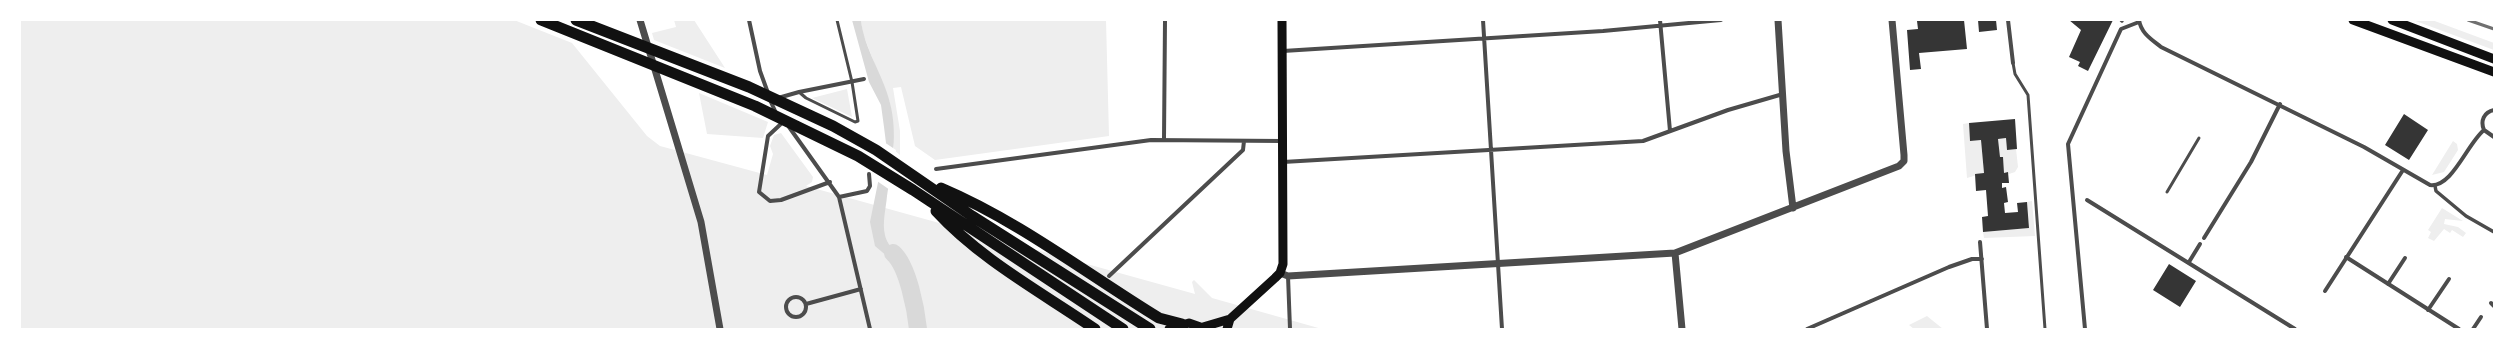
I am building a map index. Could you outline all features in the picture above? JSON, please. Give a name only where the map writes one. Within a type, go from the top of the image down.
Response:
[{"type":"highway","points":[[541,20],[794,124],[858,156],[913,190],[1122,329]]},
{"type":"highway","points":[[576,20],[663,53],[793,106],[876,150],[972,216],[1150,329]]},
{"type":"highway","points":[[920,179],[963,198],[1024,232],[1159,318],[1182,324]]},
{"type":"highway","points":[[923,197],[950,227],[1000,265],[1095,329]]},
{"type":"main road","points":[[1169,329],[1182,324],[1205,328],[1230,319],[1284,274],[1282,20]]},
{"type":"main road","points":[[2353,20],[2494,72]]},
{"type":"main road","points":[[2392,20],[2494,59]]},
{"type":"main road","points":[[1227,329],[1230,319]]},
{"type":"street","points":[[640,20],[701,222],[720,329]]},
{"type":"street","points":[[749,20],[760,72],[776,114],[785,121],[830,182],[839,197],[870,329]]},
{"type":"street","points":[[1164,139],[1165,20]]},
{"type":"street","points":[[1483,20],[1502,329]]},
{"type":"street","points":[[1660,20],[1670,131]]},
{"type":"street","points":[[1282,52],[1484,39],[1721,20]]},
{"type":"street","points":[[1778,20],[1786,151],[1793,208]]},
{"type":"street","points":[[1290,329],[1284,274],[1498,264],[1675,253],[1899,166],[1904,161],[1892,20]]},
{"type":"street","points":[[2008,20],[2013,63]]},
{"type":"street","points":[[2085,329],[2068,144],[2121,29],[2139,21],[2148,37],[2161,47],[2280,104],[2364,147],[2425,183],[2435,186],[2447,180],[2470,144],[2484,130],[2483,117],[2494,110]]},
{"type":"street","points":[[770,101],[799,92],[864,79]]},
{"type":"street","points":[[1283,162],[1643,141],[1728,110],[1783,94]]},
{"type":"street","points":[[2204,238],[2251,162],[2280,104]]},
{"type":"street","points":[[785,121],[768,136],[759,192],[770,201],[781,200],[830,182]]},
{"type":"street","points":[[2484,130],[2494,137]]},
{"type":"street","points":[[936,169],[1164,139],[1282,141]]},
{"type":"street","points":[[1109,276],[1243,150],[1244,141]]},
{"type":"street","points":[[2325,291],[2403,170]]},
{"type":"street","points":[[839,197],[868,191],[870,186],[869,174]]},
{"type":"street","points":[[2435,186],[2436,191],[2466,216],[2494,232]]},
{"type":"street","points":[[2087,200],[2295,329]]},
{"type":"street","points":[[1980,242],[1987,329]]},
{"type":"street","points":[[2189,262],[2200,244]]},
{"type":"street","points":[[1675,253],[1682,329]]},
{"type":"street","points":[[2346,257],[2459,329]]},
{"type":"street","points":[[2388,284],[2405,258]]},
{"type":"street","points":[[1808,329],[1949,268],[1972,259],[1982,259]]},
{"type":"street","points":[[2428,310],[2449,279]]},
{"type":"street","points":[[806,304],[860,289]]},
{"type":"street","points":[[798,297],[806,304],[804,312],[799,316],[790,315],[786,310],[786,303],[790,298],[798,297]]},
{"type":"street","points":[[2474,329],[2481,317]]},
{"type":"lane","points":[[799,92],[806,98],[855,122],[859,118],[837,20]]},
{"type":"lane","points":[[2013,63],[2015,74],[2028,95],[2045,329]]},
{"type":"lane","points":[[2166,192],[2200,138]]},
{"type":"shaded area","points":[[20,20],[514,20],[572,43],[647,136],[660,146],[767,175],[773,154],[770,146],[774,135],[781,133],[813,177],[812,182],[806,186],[1195,294],[1192,282],[1194,280],[1212,298],[1322,329],[20,329]]},
{"type":"shaded area","points":[[674,20],[694,20],[725,68],[654,40],[652,33],[676,27]]},
{"type":"shaded area","points":[[852,20],[861,20],[866,41],[890,103],[894,126],[894,138],[891,173],[884,216],[884,230],[886,239],[903,263],[908,274],[899,275],[895,263],[875,246],[870,222],[886,143],[881,105],[869,82]]},
{"type":"shaded area","points":[[861,20],[1106,20],[1109,136],[935,160],[915,146],[901,87],[893,88],[900,131],[900,155],[894,150],[890,103],[863,34]]},
{"type":"shaded area","points":[[2413,20],[2432,20],[2494,43],[2494,50]]},
{"type":"shaded area","points":[[847,89],[852,117],[812,98]]},
{"type":"shaded area","points":[[699,93],[768,122],[763,138],[707,134]]},
{"type":"shaded area","points":[[1969,123],[1970,141],[1981,140],[1984,173],[1967,178],[1963,124]]},
{"type":"shaded area","points":[[2006,138],[2007,150],[2016,149],[2018,167],[2015,172],[2009,174],[2004,173],[2003,157],[2000,157],[1998,139]]},
{"type":"shaded area","points":[[2453,141],[2457,144],[2458,150],[2444,172],[2432,175]]},
{"type":"shaded area","points":[[2032,201],[2035,236],[1984,238],[1983,232],[2029,228],[2027,202]]},
{"type":"shaded area","points":[[2442,208],[2463,221],[2445,219],[2444,224],[2458,227],[2466,233],[2463,237],[2452,230],[2450,233],[2444,229],[2434,241],[2428,238],[2431,232],[2428,230]]},
{"type":"shaded area","points":[[1927,316],[1943,329],[1914,329],[1909,325]]},
{"type":"pier","points":[[884,142],[896,150],[890,190],[877,181]]},
{"type":"building","points":[[1964,20],[1967,49],[1919,53],[1921,69],[1910,70],[1907,30],[1918,29],[1917,21]]},
{"type":"building","points":[[1978,20],[1996,20],[1997,30],[1979,32]]},
{"type":"building","points":[[2069,20],[2113,20],[2088,71],[2078,66],[2080,62],[2069,57],[2081,30]]},
{"type":"building","points":[[2404,114],[2428,130],[2409,160],[2385,145]]},
{"type":"building","points":[[2015,119],[2017,149],[2007,150],[2006,138],[1998,139],[2000,157],[2003,157],[2004,173],[2008,172],[2009,183],[2002,183],[2002,188],[2006,187],[2008,202],[2004,203],[2005,213],[2018,212],[2017,203],[2027,202],[2029,228],[1983,232],[1982,217],[1988,216],[1986,190],[1976,191],[1975,174],[1984,173],[1981,140],[1970,141],[1969,123]]},
{"type":"building","points":[[2169,264],[2196,281],[2180,307],[2153,290]]},
{"type":"waterway","points":[[893,253],[898,259],[907,278],[913,300],[918,329]]},
{"type":"railway","points":[[2468,20],[2494,29]]}]
